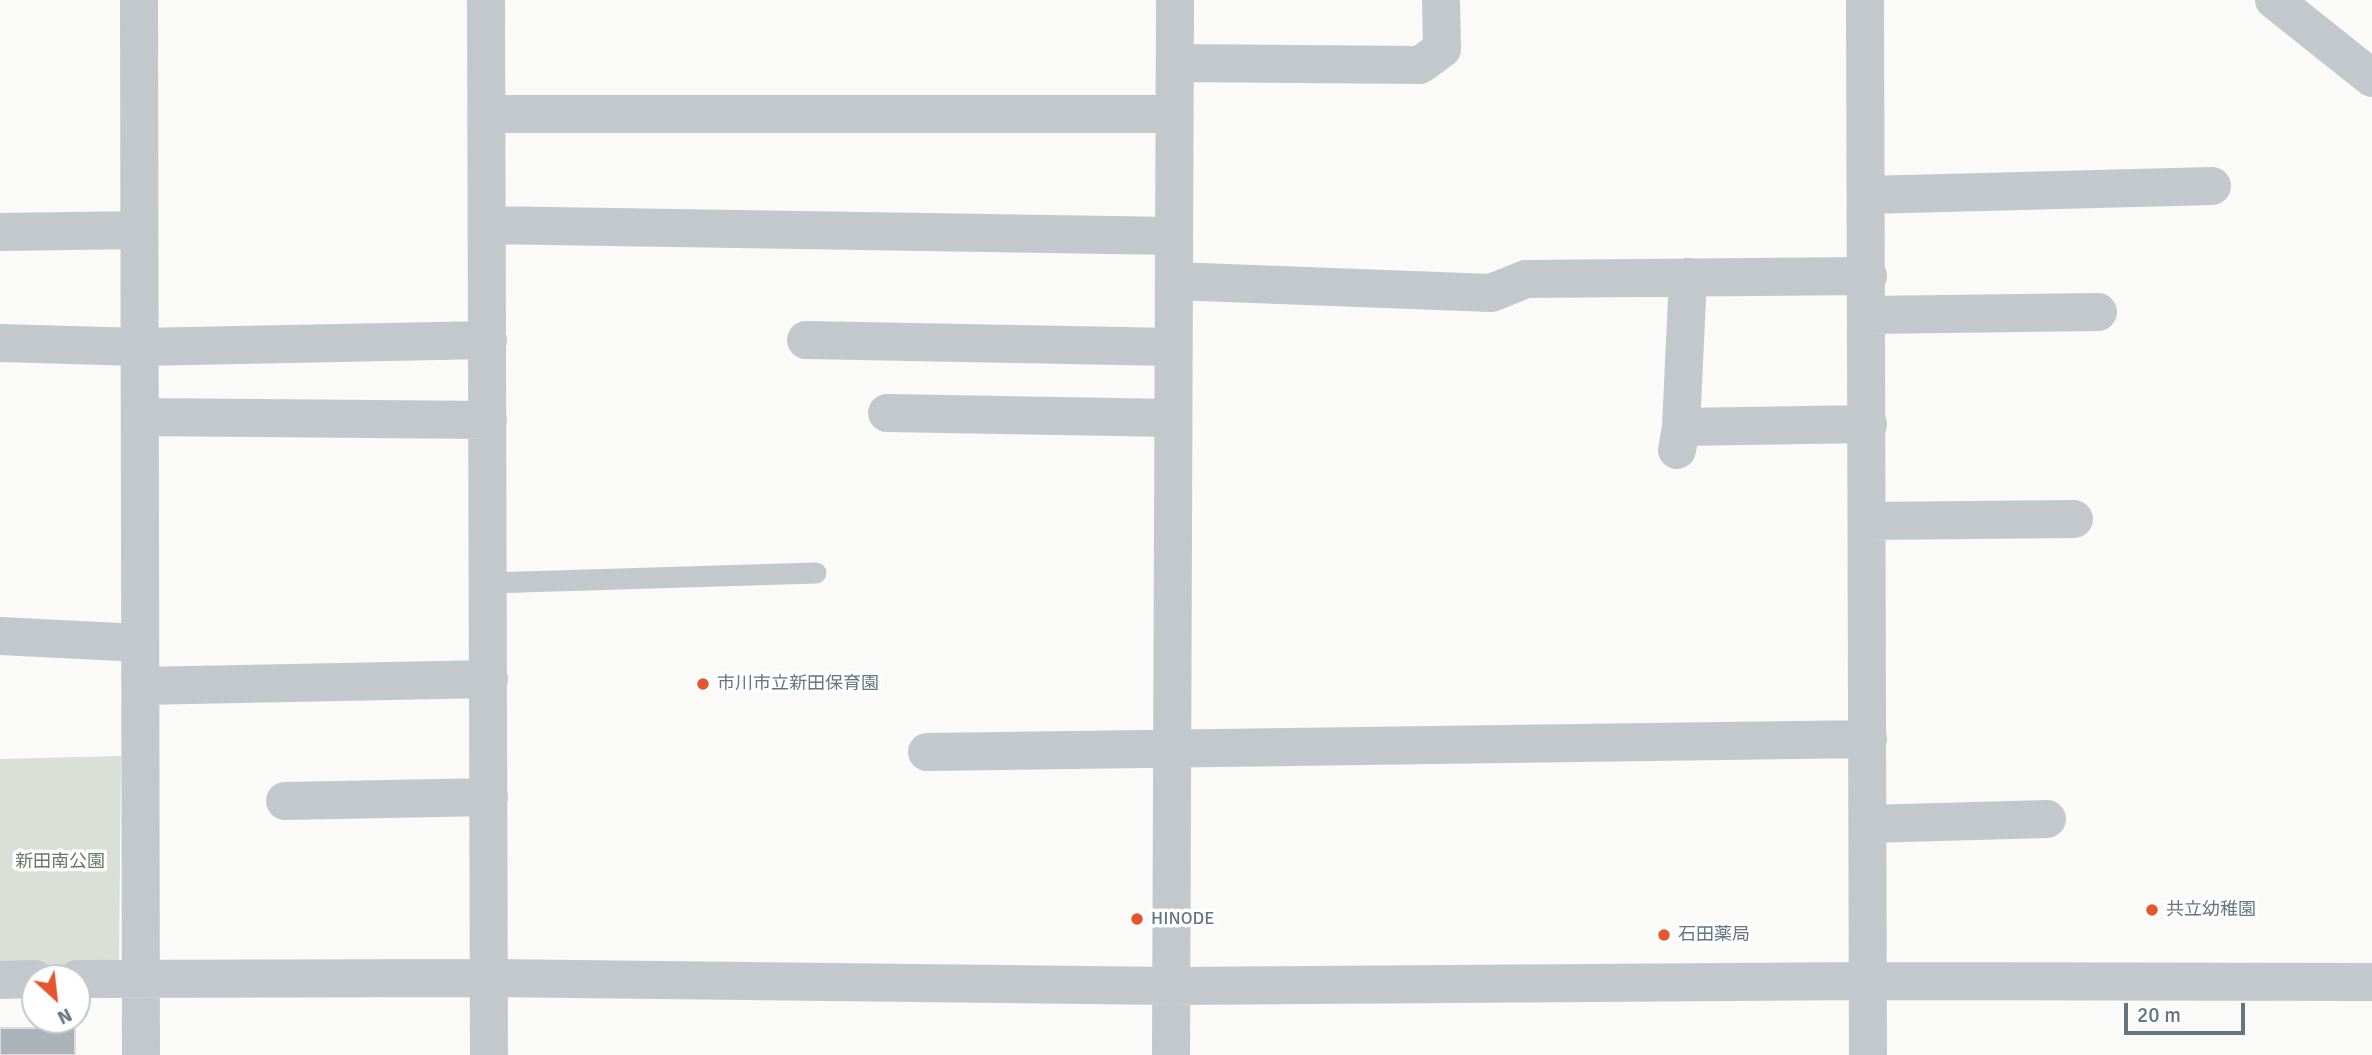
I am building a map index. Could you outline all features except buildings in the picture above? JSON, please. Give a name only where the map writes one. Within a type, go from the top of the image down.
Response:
[{"type":"street","points":[[139,0],[141,1055]]},
{"type":"street","points":[[486,0],[489,1055]]},
{"type":"street","points":[[1171,1055],[1175,0]]},
{"type":"street","points":[[1175,63],[1420,65],[1442,49],[1441,0]]},
{"type":"street","points":[[1866,0],[1868,1055]]},
{"type":"street","points":[[2274,0],[2372,78]]},
{"type":"street","points":[[487,114],[1174,114]]},
{"type":"street","points":[[1867,195],[2211,186]]},
{"type":"street","points":[[487,225],[1174,236]]},
{"type":"street","points":[[0,232],[139,230]]},
{"type":"street","points":[[1174,281],[1491,293],[1526,279],[1868,276]]},
{"type":"street","points":[[1688,277],[1679,438],[1868,424]]},
{"type":"street","points":[[1868,315],[2098,312]]},
{"type":"street","points":[[0,344],[139,346],[488,340]]},
{"type":"street","points":[[806,340],[1173,347]]},
{"type":"street","points":[[887,413],[1173,418]]},
{"type":"street","points":[[140,417],[488,420]]},
{"type":"street","points":[[1868,521],[2074,520]]},
{"type":"street","points":[[0,636],[140,643]]},
{"type":"street","points":[[141,686],[489,679]]},
{"type":"street","points":[[927,752],[1868,739]]},
{"type":"street","points":[[285,801],[489,797]]},
{"type":"street","points":[[1868,824],[2048,818]]},
{"type":"street","points":[[91,979],[489,978],[1171,986],[1867,981],[2372,982]]},
{"type":"street","points":[[0,980],[21,979]]},
{"type":"lane","points":[[489,583],[816,573]]},
{"type":"green space","name":"新田南公園","points":[[121,756],[119,966],[0,966],[0,759]]},
{"type":"place","name":"市川市立新田保育園","points":[[703,684]]},
{"type":"place","name":"共立幼稚園","points":[[2152,910]]},
{"type":"place","name":"HINODE","points":[[1137,919]]},
{"type":"place","name":"石田薬局","points":[[1664,935]]}]
